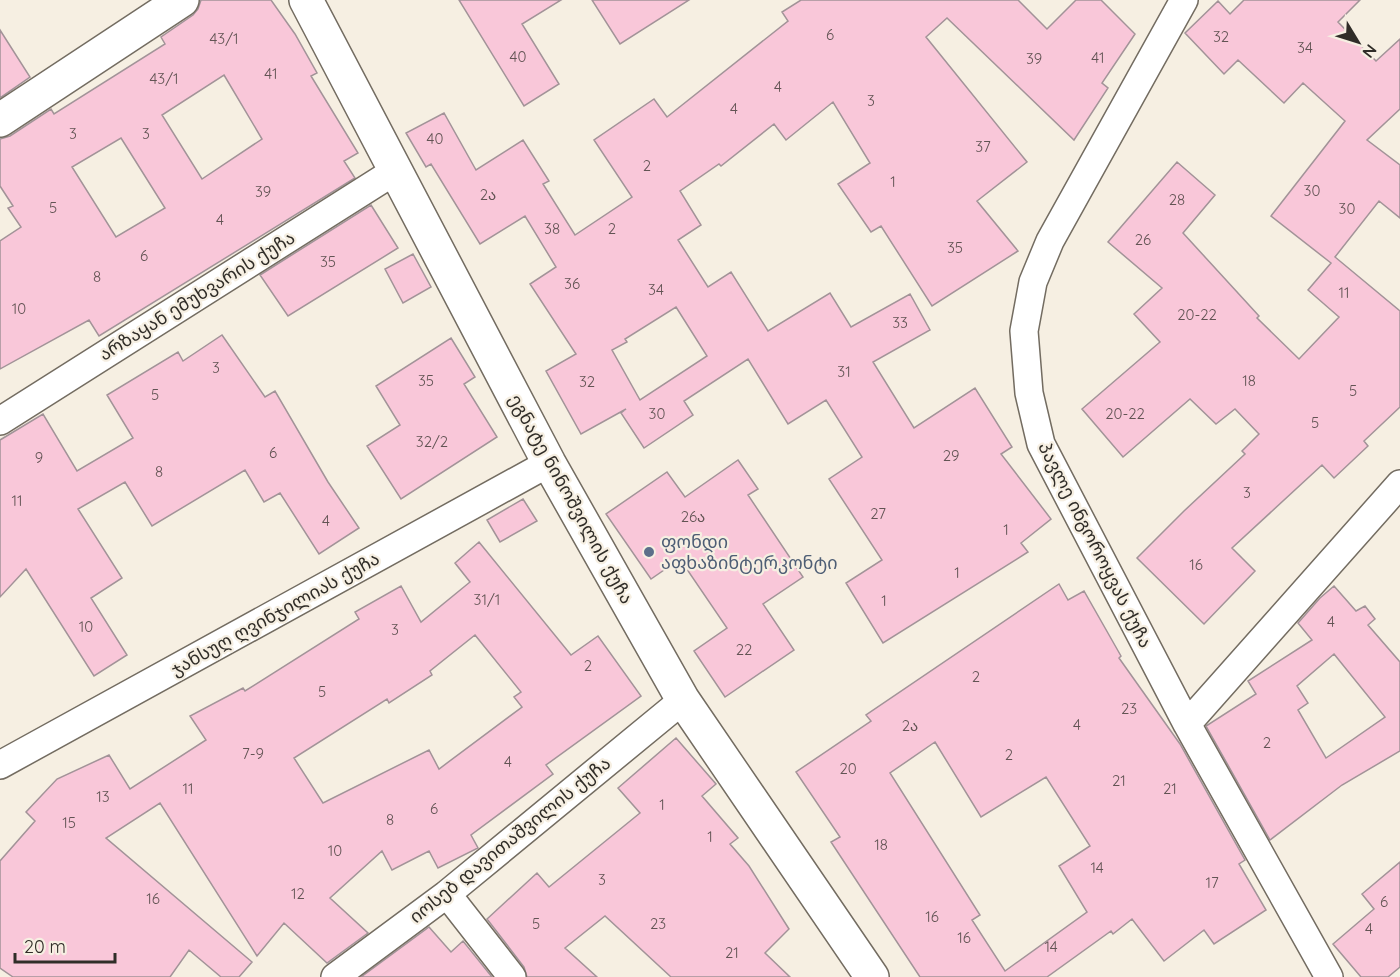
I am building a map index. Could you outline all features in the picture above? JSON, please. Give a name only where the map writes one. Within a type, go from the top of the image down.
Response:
[{"type":"main road","points":[[0,120],[182,0]]},
{"type":"main road","name":"ეგნატე ნინოშვილის ქუჩა","points":[[306,0],[549,463],[683,700],[872,977]]},
{"type":"street","name":"პავლე ინგოროყვას ქუჩა","points":[[1184,0],[1050,242],[1033,282],[1024,331],[1029,393],[1041,444],[1187,724],[1329,977]]},
{"type":"street","name":"არზაყან ემუხვარის ქუჩა","points":[[0,421],[395,171]]},
{"type":"street","name":"ჯანსუღ ღვინჯილიას ქუჩა","points":[[0,765],[549,463]]},
{"type":"street","points":[[1187,724],[1400,484]]},
{"type":"street","name":"იოსებ დავითაშვილის ქუჩა","points":[[335,977],[447,894],[683,700]]},
{"type":"street","points":[[447,894],[512,977]]},
{"type":"building","points":[[201,0],[271,0],[295,34],[317,73],[311,76],[358,153],[344,161],[355,178],[99,336],[89,320],[0,369],[0,241],[21,227],[8,208],[13,206],[0,186],[0,139],[10,136],[51,109],[54,114],[165,44],[161,37],[198,9]],"holes":[[[224,75],[262,139],[202,179],[162,115]],[[121,138],[165,208],[116,237],[72,167]]]},
{"type":"building","points":[[459,0],[561,0],[522,24],[559,84],[524,106]]},
{"type":"building","points":[[592,0],[689,0],[620,44]]},
{"type":"building","points":[[801,0],[1018,0],[1047,29],[1076,0],[1101,0],[1135,34],[1102,83],[1108,88],[1074,140],[947,18],[926,37],[1027,162],[977,201],[1018,251],[932,306],[881,226],[871,232],[838,184],[870,163],[833,102],[786,140],[774,124],[721,166],[719,164],[680,191],[701,225],[678,240],[708,287],[731,272],[768,331],[830,293],[851,327],[910,294],[930,330],[873,362],[914,428],[975,388],[1012,447],[1001,454],[1051,519],[1021,543],[1028,552],[883,643],[846,583],[882,560],[829,479],[862,457],[826,400],[788,424],[748,359],[684,401],[693,415],[644,448],[621,413],[626,409],[581,434],[546,371],[576,354],[530,284],[556,267],[525,216],[480,244],[431,164],[426,167],[406,133],[444,113],[476,170],[523,140],[549,181],[543,184],[575,235],[632,197],[594,140],[654,99],[667,117],[788,21],[782,12]],"holes":[[[676,307],[707,356],[640,400],[612,350],[627,342],[625,339]]]},
{"type":"building","points":[[1244,0],[1360,0],[1338,22],[1376,61],[1400,39],[1400,109],[1367,140],[1400,165],[1400,218],[1379,201],[1335,257],[1400,311],[1400,407],[1364,441],[1368,446],[1334,478],[1322,465],[1232,548],[1255,571],[1204,624],[1137,558],[1245,454],[1242,451],[1259,434],[1235,409],[1216,424],[1190,399],[1123,457],[1082,409],[1160,342],[1134,314],[1162,288],[1108,242],[1177,162],[1215,195],[1183,233],[1259,316],[1257,318],[1299,359],[1339,317],[1308,290],[1331,263],[1271,216],[1345,121],[1303,83],[1284,103],[1238,60],[1224,74],[1185,33],[1218,1],[1230,14]]},
{"type":"building","points":[[0,30],[30,77],[0,98]]},
{"type":"building","points":[[371,205],[398,248],[288,316],[260,275]]},
{"type":"building","points":[[413,254],[431,287],[403,303],[385,269]]},
{"type":"building","points":[[222,335],[265,397],[275,391],[328,482],[359,528],[319,554],[280,493],[264,502],[245,470],[152,526],[125,482],[78,509],[122,578],[91,598],[127,655],[94,676],[26,569],[0,597],[0,440],[43,414],[77,471],[133,438],[107,395],[178,352],[183,361]]},
{"type":"building","points":[[451,338],[475,377],[464,384],[497,437],[401,499],[367,446],[400,425],[376,386]]},
{"type":"building","points":[[738,460],[758,489],[748,495],[803,577],[763,604],[794,650],[725,697],[694,651],[727,628],[680,559],[651,579],[606,514],[667,472],[685,497]]},
{"type":"building","points":[[523,499],[537,521],[500,542],[487,520]]},
{"type":"building","points":[[479,542],[571,655],[598,636],[641,696],[546,765],[553,774],[471,835],[478,848],[438,868],[429,851],[392,870],[382,851],[330,898],[368,933],[327,963],[284,923],[257,956],[160,803],[106,838],[252,962],[239,977],[221,977],[189,950],[170,977],[13,977],[0,968],[0,861],[35,821],[26,812],[57,779],[109,755],[130,789],[206,740],[190,716],[243,688],[245,691],[359,619],[355,612],[401,586],[421,622],[470,582],[455,563]],"holes":[[[475,635],[521,692],[514,697],[522,707],[439,769],[429,750],[323,803],[294,758],[387,699],[389,703],[432,675],[430,671]]]},
{"type":"building","points":[[1059,584],[1068,600],[1084,591],[1121,656],[1119,658],[1180,744],[1245,860],[1239,864],[1266,910],[1214,944],[1204,930],[1164,961],[1132,919],[1113,934],[1111,931],[1047,977],[920,977],[831,842],[840,837],[796,772],[871,721],[866,715]],"holes":[[[935,742],[981,817],[1046,777],[1090,846],[1059,866],[1087,912],[1005,971],[972,920],[980,915],[890,773]]]},
{"type":"building","points":[[1334,586],[1356,611],[1365,606],[1375,619],[1368,625],[1400,662],[1400,751],[1342,785],[1270,840],[1206,726],[1256,694],[1248,681],[1312,640],[1298,623]],"holes":[[[1334,654],[1385,717],[1326,758],[1298,710],[1308,703],[1297,686]]]},
{"type":"building","points":[[676,738],[716,784],[702,796],[738,838],[730,844],[749,866],[789,929],[765,953],[790,977],[671,977],[605,916],[565,948],[597,977],[527,977],[524,967],[487,919],[537,873],[549,887],[640,813],[618,788]]},
{"type":"building","points":[[1400,862],[1400,967],[1388,977],[1361,977],[1333,944],[1374,909],[1362,894]]},
{"type":"building","points":[[429,927],[451,952],[463,941],[492,977],[361,977]]},
{"type":"place","name":"ფონდი აფხაზინტერკონტი","points":[[649,552]]}]
